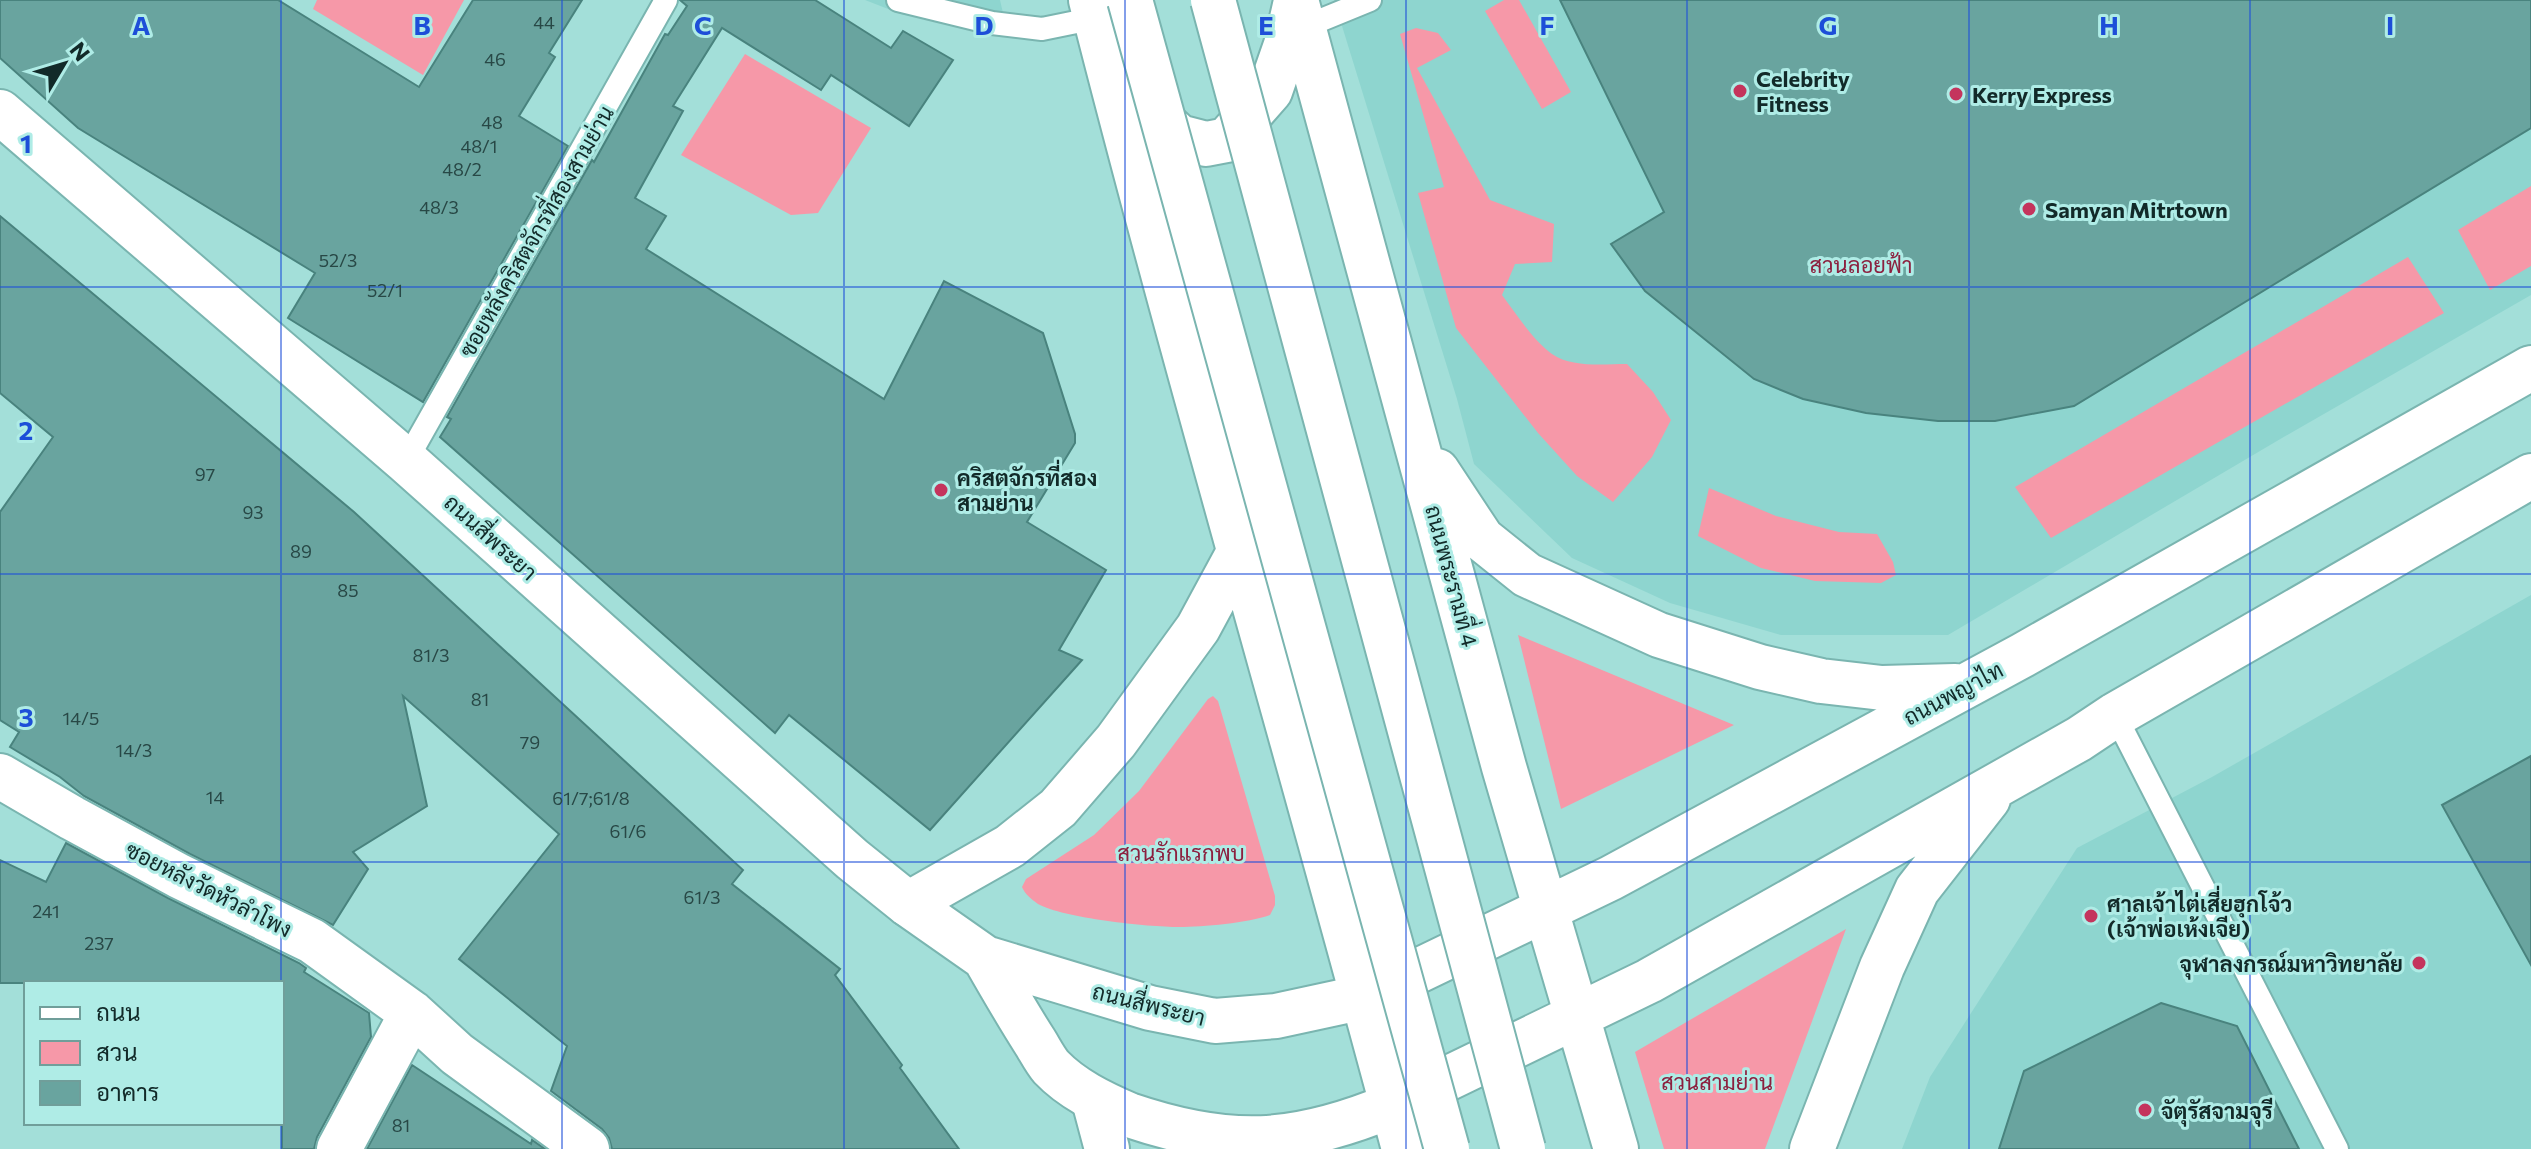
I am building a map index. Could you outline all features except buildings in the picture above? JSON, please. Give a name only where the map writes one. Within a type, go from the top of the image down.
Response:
[{"type":"main road","points":[[1213,0],[1523,1149]]},
{"type":"main road","points":[[1106,19],[1149,111],[1179,137],[1206,144],[1227,140],[1270,91],[1299,9]]},
{"type":"main road","name":"ถนนพระรามที่ 4","points":[[1299,9],[1504,767],[1616,1149]]},
{"type":"main road","points":[[1106,19],[1136,177],[1238,554],[1317,824],[1404,1149]]},
{"type":"main road","points":[[1106,19],[1447,1149]]},
{"type":"main road","name":"ถนนสี่พระยา","points":[[0,112],[406,461],[852,859],[908,904],[985,958],[1150,1008],[1215,1021],[1276,1016],[1364,997]]},
{"type":"main road","name":"ถนนพญาไท","points":[[1364,997],[1611,878],[1965,686],[2531,368]]},
{"type":"main road","points":[[1415,439],[1482,539],[1527,575],[1595,607],[1659,635],[1760,667],[1821,681],[1882,688],[1965,686]]},
{"type":"main road","points":[[1393,1105],[1649,981],[1999,784],[2531,476]]},
{"type":"main road","points":[[908,904],[1010,846],[1058,808],[1116,741],[1198,628],[1238,554]]},
{"type":"main road","name":"ซอยหลังวัดหัวลำโพง","points":[[0,776],[179,876],[312,941],[412,1013],[457,1054],[587,1149]]},
{"type":"main road","points":[[1812,1149],[1882,967],[1917,890],[1999,784]]},
{"type":"main road","name":"ถนนสี่พระยา","points":[[985,958],[1051,1067],[1094,1100],[1157,1127],[1223,1143],[1266,1143],[1346,1125],[1393,1105]]},
{"type":"main road","points":[[339,1149],[412,1013]]},
{"type":"main road","points":[[1094,1100],[1107,1149]]},
{"type":"lane","name":"ซอยหลังคริสตจักรที่สองสามย่าน","points":[[406,461],[666,0]]},
{"type":"lane","points":[[898,0],[992,23],[1042,29],[1106,19]]},
{"type":"lane","points":[[1299,9],[1370,0]]},
{"type":"lane","points":[[2115,715],[2337,1149]]},
{"type":"shaded area","points":[[865,0],[1000,0],[1003,13],[1000,35],[901,14]]},
{"type":"shaded area","points":[[1334,0],[2531,0],[2531,295],[1948,635],[1781,635],[1670,603],[1572,558],[1474,464],[1457,399]]},
{"type":"shaded area","points":[[2531,595],[2531,1149],[1902,1149],[1930,1077],[2077,848],[2212,777]]},
{"type":"green space","points":[[317,0],[464,0],[423,75],[313,9]]},
{"type":"green space","points":[[1504,0],[1519,0],[1571,92],[1542,109],[1485,11]]},
{"type":"green space","points":[[1416,28],[1438,33],[1451,50],[1417,68],[1490,200],[1554,224],[1552,262],[1515,264],[1502,295],[1525,326],[1552,354],[1588,364],[1627,364],[1653,392],[1671,420],[1652,457],[1613,502],[1577,476],[1538,433],[1456,328],[1418,193],[1444,187],[1400,34]]},
{"type":"green space","points":[[745,54],[871,128],[818,213],[791,215],[681,155]]},
{"type":"green space","points":[[2531,186],[2531,266],[2490,290],[2458,230]]},
{"type":"green space","points":[[2408,257],[2444,313],[2051,538],[2015,487]]},
{"type":"green space","points":[[1709,488],[1776,516],[1839,532],[1877,534],[1893,562],[1896,575],[1881,583],[1815,581],[1761,568],[1698,536]]},
{"type":"green space","points":[[1518,635],[1734,725],[1561,809]]},
{"type":"green space","name":"สวนรักแรกพบ","points":[[1213,696],[1218,701],[1275,896],[1270,915],[1213,925],[1147,925],[1066,914],[1038,904],[1031,898],[1022,887],[1026,879],[1094,835],[1139,791]]},
{"type":"green space","name":"สวนสามย่าน","points":[[1846,929],[1765,1149],[1664,1149],[1635,1052]]},
{"type":"place","name":"Celebrity Fitness","points":[[1740,91]]},
{"type":"place","name":"Kerry Express","points":[[1956,94]]},
{"type":"place","name":"Samyan Mitrtown","points":[[2029,209]]},
{"type":"place","name":"คริสตจักรที่สอง สามย่าน","points":[[941,490]]},
{"type":"place","name":"ศาลเจ้าไต่เสี่ยฮุกโจ้ว (เจ้าพ่อเห้งเจีย)","points":[[2091,916]]},
{"type":"place","name":"จุฬาลงกรณ์มหาวิทยาลัย","points":[[2419,963]]},
{"type":"place","name":"จัตุรัสจามจุรี","points":[[2145,1110]]},
{"type":"park label","name":"สวนลอยฟ้า","points":[[1861,264]]}]
